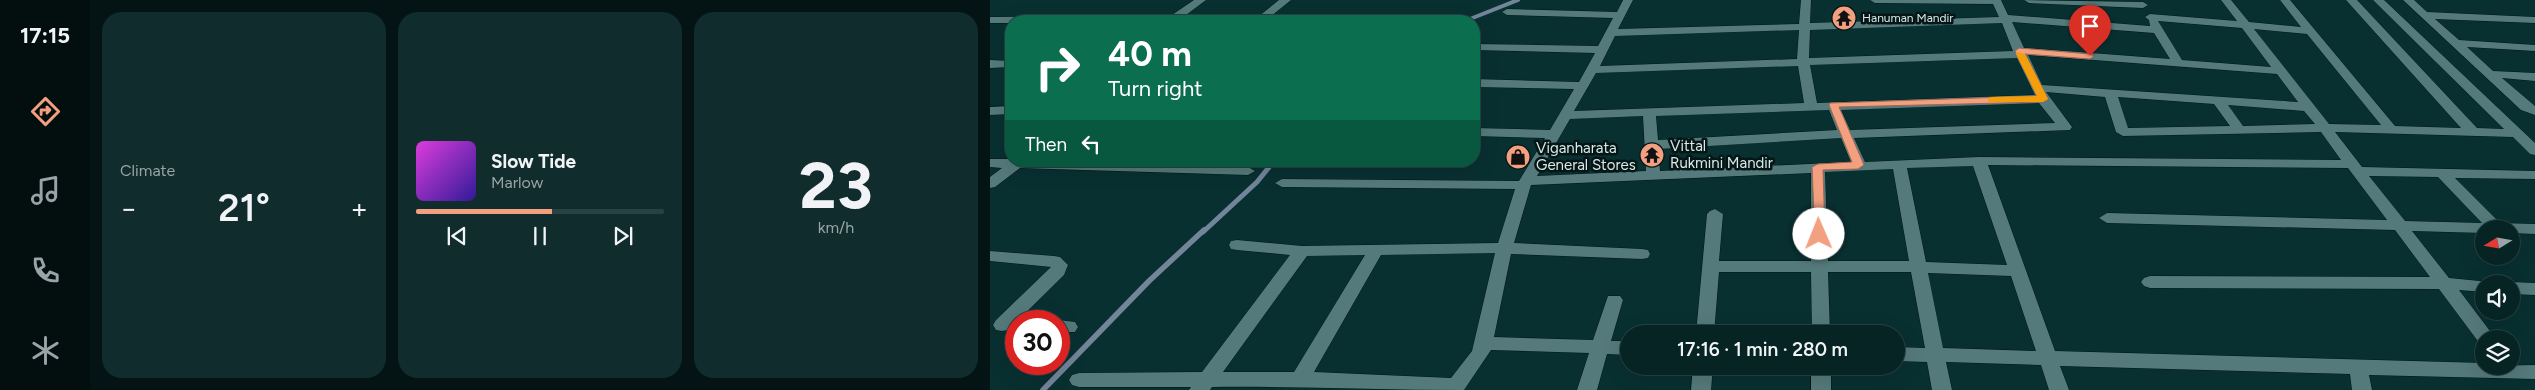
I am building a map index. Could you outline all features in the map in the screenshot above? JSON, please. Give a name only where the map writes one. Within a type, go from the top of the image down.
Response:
[{"type":"street","points":[[1179,15],[1201,0]]},
{"type":"street","points":[[1266,15],[1286,0]]},
{"type":"street","points":[[1079,380],[1203,384],[1300,379],[1454,388],[1481,353],[1504,248],[1525,183],[1583,86],[1601,50],[1613,33],[1628,0]]},
{"type":"street","points":[[1806,0],[1803,62],[1811,106]]},
{"type":"street","points":[[1652,145],[1845,134],[2065,127],[2040,93],[1996,1],[1875,0]]},
{"type":"street","points":[[2029,0],[2141,3],[2178,63]]},
{"type":"street","points":[[2226,0],[2480,330]]},
{"type":"street","points":[[2285,0],[2390,128]]},
{"type":"street","points":[[2351,0],[2472,131]]},
{"type":"street","points":[[2378,0],[2535,151]]},
{"type":"street","points":[[2408,0],[2532,109]]},
{"type":"street","points":[[1506,12],[1621,15]]},
{"type":"street","points":[[2425,15],[2534,19]]},
{"type":"street","points":[[2150,17],[2310,31]]},
{"type":"street","points":[[1613,33],[2006,19],[2158,30]]},
{"type":"street","points":[[990,20],[1005,20]]},
{"type":"street","points":[[2455,43],[2535,48]]},
{"type":"street","points":[[1480,47],[1601,50]]},
{"type":"street","points":[[1592,70],[2020,52],[2280,71]]},
{"type":"street","points":[[990,64],[1005,64]]},
{"type":"street","points":[[2490,74],[2535,77]]},
{"type":"street","points":[[1480,83],[1583,86]]},
{"type":"street","points":[[1565,115],[1833,105],[2040,93],[2110,93],[2308,106]]},
{"type":"street","points":[[2110,93],[2123,132],[2238,128],[2390,128],[2516,133]]},
{"type":"street","points":[[2218,100],[2238,128]]},
{"type":"street","points":[[1833,105],[1858,165]]},
{"type":"street","points":[[990,110],[1005,110]]},
{"type":"street","points":[[1649,112],[1653,175]]},
{"type":"street","points":[[1480,132],[1554,134]]},
{"type":"street","points":[[1979,161],[2059,390]]},
{"type":"street","points":[[1282,183],[1525,183],[1858,165],[1979,161],[2355,168],[2535,176]]},
{"type":"street","points":[[990,164],[1005,163]]},
{"type":"street","points":[[1899,164],[1942,390]]},
{"type":"street","points":[[990,184],[1012,167]]},
{"type":"street","points":[[1132,167],[1248,171]]},
{"type":"street","points":[[1818,167],[1821,325]]},
{"type":"street","points":[[2442,173],[2488,220]]},
{"type":"street","points":[[1706,325],[1715,214]]},
{"type":"street","points":[[2107,218],[2475,228]]},
{"type":"street","points":[[2520,229],[2535,229]]},
{"type":"street","points":[[1237,245],[1302,251],[1504,248],[1642,254]]},
{"type":"street","points":[[1300,379],[1376,250]]},
{"type":"street","points":[[1203,384],[1302,251]]},
{"type":"street","points":[[990,256],[1054,261],[1060,265],[1058,271],[1003,325]]},
{"type":"street","points":[[1711,266],[1919,267],[2018,272]]},
{"type":"street","points":[[2150,282],[2444,283],[2475,285]]},
{"type":"street","points":[[2520,288],[2535,289]]},
{"type":"street","points":[[1587,390],[1614,300]]},
{"type":"street","points":[[1483,343],[1620,348]]},
{"type":"street","points":[[1905,354],[2475,369]]},
{"type":"street","points":[[2358,367],[2362,390]]},
{"type":"street","points":[[2520,370],[2535,372]]},
{"type":"street","points":[[1701,390],[1702,375]]},
{"type":"street","points":[[1821,375],[1822,390]]},
{"type":"waterway","points":[[1480,15],[1518,0]]},
{"type":"waterway","points":[[1203,232],[1257,182],[1269,167]]},
{"type":"waterway","points":[[1043,390],[1149,281],[1204,230]]},
{"type":"slow traffic","points":[[1991,100],[2043,99],[2020,54]]},
{"type":"place","name":"Hanuman Mandir","points":[[1844,18]]},
{"type":"place","name":"Vittal Rukmini Mandir","points":[[1652,155]]},
{"type":"place","name":"Viganharata General Stores","points":[[1518,157]]},
{"type":"route","points":[[1819,234],[1818,167],[1858,165],[1833,105],[2043,99],[2019,51],[2090,56]]}]
